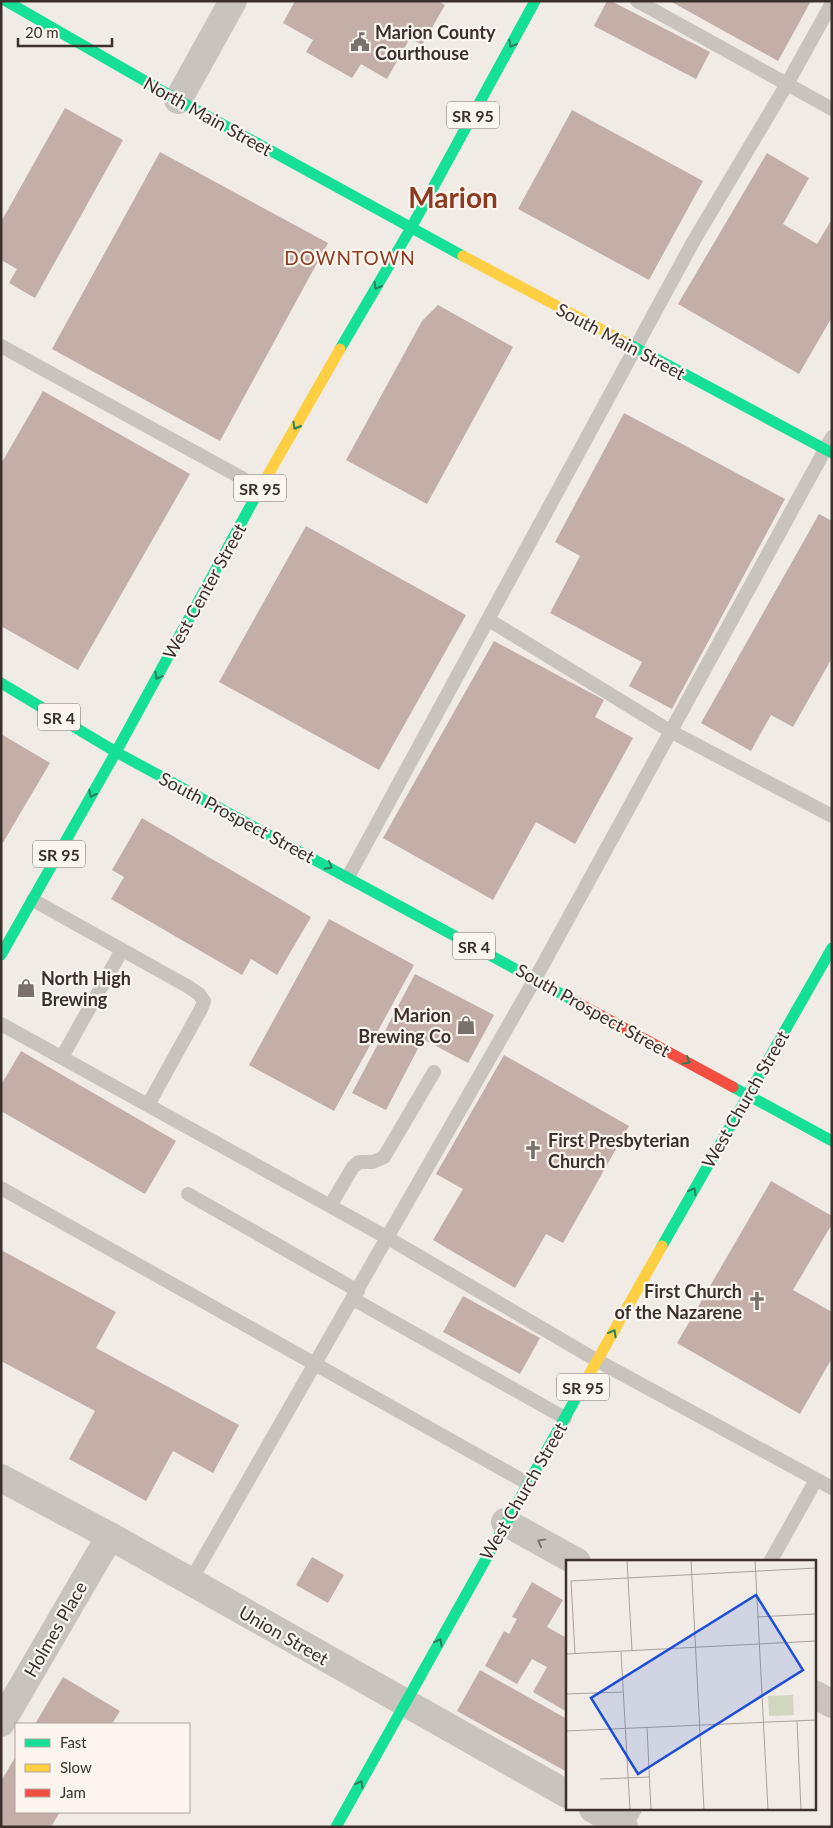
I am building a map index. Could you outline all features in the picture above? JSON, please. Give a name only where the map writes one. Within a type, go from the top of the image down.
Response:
[{"type":"main road","name":"North Main Street","points":[[6,1],[178,100],[410,228]]},
{"type":"main road","name":"SR 95","points":[[410,228],[535,1]]},
{"type":"main road","name":"South Main Street","points":[[410,228],[636,349],[829,446]]},
{"type":"main road","name":"West Center Street","points":[[1,955],[116,752],[260,488],[410,228]]},
{"type":"main road","name":"SR 4","points":[[1,683],[116,752]]},
{"type":"main road","name":"South Prospect Street","points":[[116,752],[832,1141]]},
{"type":"main road","name":"West Church Street","points":[[336,1827],[527,1483],[598,1361],[747,1094],[832,948]]},
{"type":"street","points":[[178,100],[233,1]]},
{"type":"street","name":"Union Street","points":[[1,1478],[110,1536],[566,1793]]},
{"type":"street","points":[[505,1522],[573,1560]]},
{"type":"street","name":"Holmes Place","points":[[1,1722],[110,1536]]},
{"type":"street","points":[[816,1695],[832,1704]]},
{"type":"street","points":[[595,1810],[625,1827]]},
{"type":"lane","points":[[637,1],[832,109]]},
{"type":"lane","points":[[348,877],[693,242],[787,84],[832,3]]},
{"type":"lane","points":[[1,346],[260,488]]},
{"type":"lane","points":[[190,1582],[535,979],[670,731],[829,446]]},
{"type":"lane","points":[[488,620],[670,731],[832,816]]},
{"type":"lane","points":[[33,900],[187,986],[199,994],[204,1001],[148,1106]]},
{"type":"lane","points":[[62,1058],[122,950]]},
{"type":"lane","points":[[1,1024],[388,1238],[598,1361],[832,1488]]},
{"type":"lane","points":[[330,1206],[353,1167],[359,1162],[373,1162],[384,1157],[434,1072]]},
{"type":"lane","points":[[1,1188],[527,1483]]},
{"type":"lane","points":[[188,1194],[355,1295],[565,1418]]},
{"type":"lane","points":[[771,1560],[816,1480]]},
{"type":"lane","points":[[625,1827],[634,1810]]},
{"type":"building","name":"Marion County Courthouse","points":[[295,1],[438,1],[445,5],[422,45],[410,38],[387,79],[361,64],[352,78],[306,52],[313,40],[283,23]]},
{"type":"building","points":[[607,1],[611,1],[710,52],[696,79],[594,26]]},
{"type":"building","points":[[670,1],[811,1],[778,61]]},
{"type":"building","points":[[65,108],[123,140],[35,298],[9,283],[17,269],[1,260],[1,222]]},
{"type":"building","points":[[572,110],[703,181],[649,280],[518,209]]},
{"type":"building","points":[[160,152],[328,243],[220,441],[52,349]]},
{"type":"building","points":[[767,153],[809,178],[783,224],[817,244],[832,219],[832,317],[799,374],[678,304]]},
{"type":"building","points":[[438,305],[513,347],[427,504],[346,460],[422,321]]},
{"type":"building","points":[[43,391],[190,474],[78,670],[1,626],[1,464]]},
{"type":"building","points":[[624,413],[785,499],[672,709],[629,686],[642,662],[550,613],[580,556],[555,542]]},
{"type":"building","points":[[819,514],[832,521],[832,658],[793,727],[771,715],[751,751],[701,723]]},
{"type":"building","points":[[306,526],[466,615],[379,770],[219,682]]},
{"type":"building","points":[[494,641],[604,700],[595,717],[633,738],[575,844],[536,822],[493,900],[383,838]]},
{"type":"building","points":[[1,734],[50,763],[1,846]]},
{"type":"building","points":[[142,818],[311,917],[277,975],[251,959],[242,975],[111,899],[124,877],[112,870]]},
{"type":"building","points":[[329,919],[414,965],[334,1111],[249,1065]]},
{"type":"building","points":[[415,974],[494,1015],[468,1063],[423,1039],[386,1110],[352,1093]]},
{"type":"building","points":[[21,1051],[176,1141],[145,1194],[1,1111],[1,1085]]},
{"type":"building","name":"First Presbyterian Church","points":[[504,1055],[629,1126],[563,1243],[546,1234],[515,1288],[433,1240],[463,1189],[436,1174]]},
{"type":"building","name":"First Church of the Nazarene","points":[[771,1181],[832,1216],[832,1224],[793,1290],[832,1312],[832,1358],[800,1414],[677,1343]]},
{"type":"building","points":[[1,1250],[116,1312],[96,1348],[239,1425],[213,1473],[173,1451],[146,1501],[69,1459],[95,1411],[1,1361]]},
{"type":"building","points":[[463,1296],[540,1338],[520,1374],[443,1332]]},
{"type":"building","points":[[312,1557],[344,1575],[328,1603],[296,1585]]},
{"type":"building","points":[[532,1582],[563,1600],[547,1627],[565,1637],[566,1636],[566,1711],[533,1692],[547,1667],[532,1659],[517,1684],[485,1666],[504,1631],[509,1634],[517,1619],[512,1617]]},
{"type":"building","points":[[480,1670],[566,1718],[566,1771],[457,1711]]},
{"type":"building","points":[[63,1677],[120,1711],[113,1723],[36,1723]]},
{"type":"building","points":[[15,1758],[15,1813],[59,1813],[51,1827],[1,1827],[1,1781]]},
{"type":"traffic: fast","points":[[6,1],[178,100],[463,256]]},
{"type":"traffic: fast","points":[[340,349],[411,228],[535,1]]},
{"type":"traffic: fast","points":[[625,342],[832,453]]},
{"type":"traffic: fast","points":[[1,955],[116,752],[257,494]]},
{"type":"traffic: fast","points":[[1,683],[116,752],[578,1003]]},
{"type":"traffic: fast","points":[[662,1246],[832,948]]},
{"type":"traffic: fast","points":[[733,1087],[832,1141]]},
{"type":"traffic: fast","points":[[336,1827],[586,1380]]},
{"type":"traffic: slow","points":[[463,256],[625,342]]},
{"type":"traffic: slow","points":[[257,494],[340,349]]},
{"type":"traffic: slow","points":[[586,1380],[662,1246]]},
{"type":"traffic: jam","points":[[578,1003],[733,1087]]},
{"type":"place","name":"Marion County Courthouse","points":[[360,42]]},
{"type":"place","name":"North High Brewing","points":[[26,988]]},
{"type":"place","name":"Marion Brewing Co","points":[[466,1025]]},
{"type":"place","name":"First Presbyterian Church","points":[[533,1150]]},
{"type":"place","name":"First Church of the Nazarene","points":[[757,1301]]},
{"type":"district","name":"Marion","points":[[453,197]]},
{"type":"district","name":"DOWNTOWN","points":[[350,257]]}]
